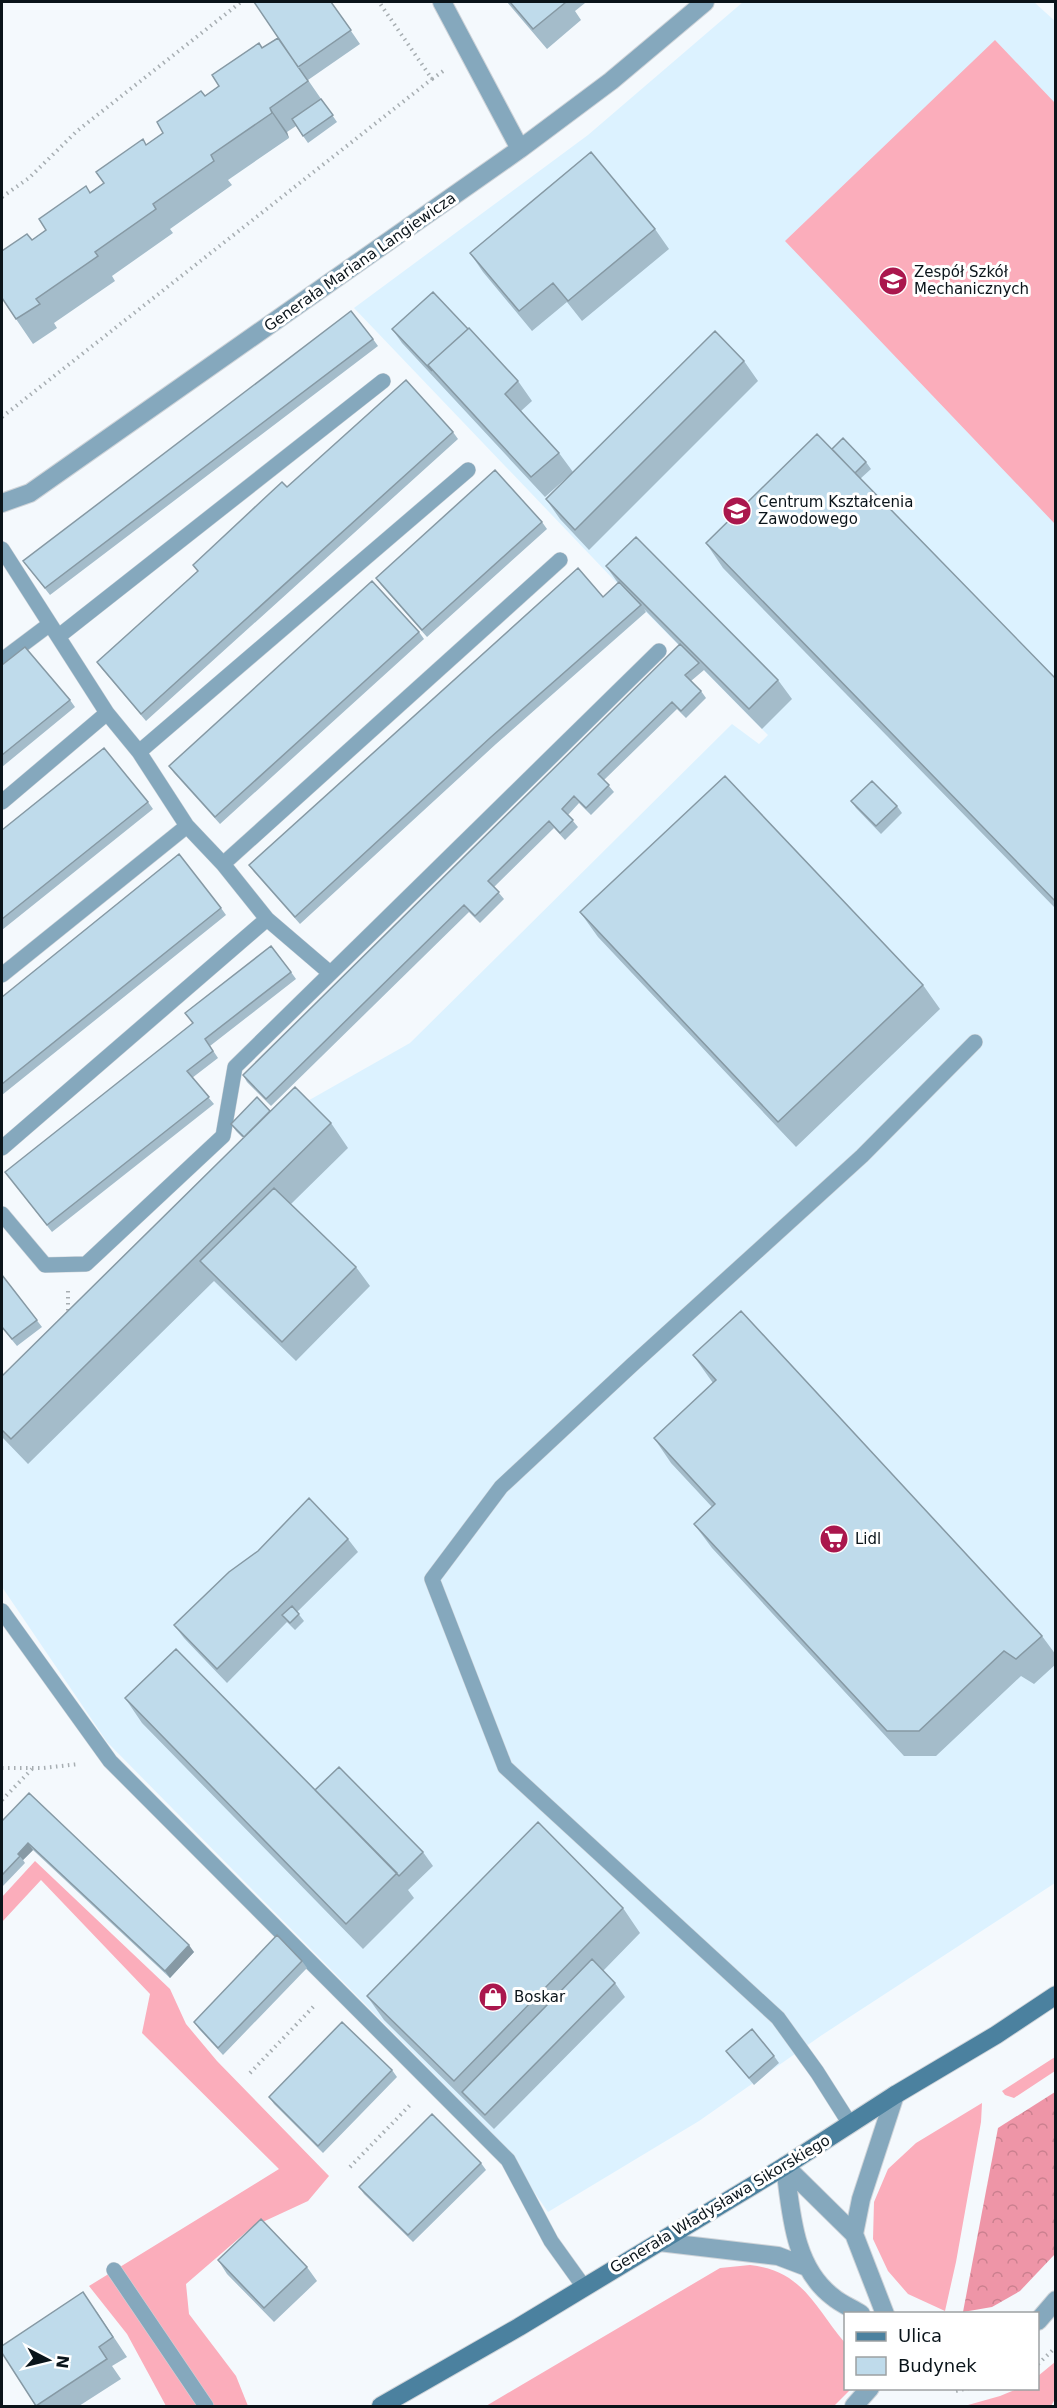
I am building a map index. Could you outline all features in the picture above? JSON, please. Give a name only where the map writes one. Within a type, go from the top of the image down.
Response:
[{"type":"street","points":[[442,2],[520,149]]},
{"type":"street","name":"Generała Mariana Langiewicza","points":[[2,502],[30,493],[520,149],[611,81],[705,2]]},
{"type":"street","name":"Generała Władysława Sikorskiego","points":[[381,2406],[785,2166],[895,2095],[996,2035],[1056,1995]]},
{"type":"street","points":[[854,2234],[861,2199],[895,2095]]},
{"type":"street","points":[[785,2166],[854,2234],[885,2312]]},
{"type":"street","points":[[785,2166],[793,2226],[807,2267],[832,2297],[859,2312]]},
{"type":"street","points":[[659,2242],[778,2256],[807,2267]]},
{"type":"street","points":[[1039,2319],[1056,2300]]},
{"type":"street","points":[[854,2406],[868,2390]]},
{"type":"lane","points":[[2,660],[55,630],[383,381]]},
{"type":"lane","points":[[140,752],[468,470]]},
{"type":"lane","points":[[2,549],[107,713],[140,752],[187,826],[223,864],[267,919],[330,973]]},
{"type":"lane","points":[[223,864],[560,560]]},
{"type":"lane","points":[[2,1214],[45,1265],[86,1264],[223,1136],[235,1067],[659,651]]},
{"type":"lane","points":[[2,802],[107,713]]},
{"type":"lane","points":[[2,975],[187,826]]},
{"type":"lane","points":[[2,1148],[267,919]]},
{"type":"lane","points":[[850,2124],[817,2072],[778,2018],[505,1767],[432,1579],[501,1487],[673,1326],[862,1156],[975,1042]]},
{"type":"lane","points":[[2,1611],[110,1761],[508,2160],[551,2241],[584,2287]]},
{"type":"lane","points":[[114,2270],[206,2406]]},
{"type":"path","points":[[2,197],[28,178],[76,131],[241,2]]},
{"type":"path","points":[[2,417],[432,79],[379,2]]},
{"type":"path","points":[[67,1265],[68,1321]]},
{"type":"path","points":[[2,1768],[33,1768],[110,1761]]},
{"type":"path","points":[[2,1800],[33,1768]]},
{"type":"path","points":[[250,2073],[334,1985]]},
{"type":"path","points":[[350,2167],[431,2083]]},
{"type":"path","points":[[1039,2363],[1056,2347]]},
{"type":"path","points":[[956,2391],[960,2390]]},
{"type":"shaded area","points":[[743,2],[1034,2],[1056,22],[1055,1883],[822,2035],[699,2121],[548,2212],[495,2136],[107,1742],[2,1587],[2,1391],[297,1107],[410,1043],[732,724],[759,744],[768,735],[615,581],[354,308],[588,135]]},
{"type":"shaded area","points":[[995,40],[1055,103],[1055,524],[785,241]]},
{"type":"shaded area","points":[[35,1861],[170,1989],[186,2024],[217,2061],[329,2176],[308,2201],[252,2227],[186,2284],[189,2314],[236,2376],[248,2406],[166,2406],[127,2334],[89,2286],[279,2169],[142,2033],[150,1994],[41,1880],[2,1922],[2,1897]]},
{"type":"shaded area","points":[[1055,2057],[1055,2071],[1014,2098],[1005,2095],[1002,2091]]},
{"type":"shaded area","points":[[982,2103],[981,2122],[945,2311],[908,2294],[888,2271],[873,2239],[874,2202],[888,2169],[916,2143]]},
{"type":"shaded area","points":[[750,2265],[768,2269],[783,2275],[806,2292],[844,2342],[844,2390],[850,2390],[834,2406],[486,2406],[720,2268]]},
{"type":"shaded area","points":[[1055,2362],[1055,2399],[1051,2406],[921,2406],[968,2405],[1015,2390],[1039,2390],[1039,2375]]},
{"type":"green space","points":[[1055,2092],[1055,2254],[1020,2291],[992,2307],[963,2312],[998,2128]]},
{"type":"building","points":[[254,2],[331,2],[351,30],[298,67]]},
{"type":"building","points":[[510,2],[566,2],[533,29]]},
{"type":"building","points":[[278,38],[308,81],[270,108],[272,113],[211,155],[214,161],[153,204],[156,209],[95,252],[98,256],[36,299],[40,304],[16,319],[2,298],[2,251],[27,234],[32,240],[46,230],[39,219],[86,186],[90,193],[104,183],[96,172],[143,139],[146,145],[163,133],[157,122],[201,91],[205,96],[219,86],[212,75],[259,43],[262,48]]},
{"type":"building","points":[[321,99],[333,115],[303,136],[292,119]]},
{"type":"building","points":[[591,152],[655,229],[568,301],[553,283],[519,311],[470,253]]},
{"type":"building","points":[[433,292],[468,329],[428,365],[432,371],[392,329]]},
{"type":"building","points":[[351,311],[373,339],[45,588],[23,561]]},
{"type":"building","points":[[469,328],[518,381],[505,394],[559,453],[531,477],[428,365]]},
{"type":"building","points":[[715,331],[744,361],[575,530],[546,499]]},
{"type":"building","points":[[406,380],[453,432],[141,714],[97,662],[198,571],[193,565],[282,482],[287,487]]},
{"type":"building","points":[[817,434],[1056,679],[1056,902],[706,543]]},
{"type":"building","points":[[843,438],[866,462],[855,473],[832,449]]},
{"type":"building","points":[[495,470],[542,522],[422,630],[376,578]]},
{"type":"building","points":[[636,537],[778,680],[749,709],[606,566]]},
{"type":"building","points":[[578,568],[603,597],[619,582],[641,605],[491,737],[295,917],[249,865]]},
{"type":"building","points":[[372,581],[419,632],[215,817],[169,766]]},
{"type":"building","points":[[680,644],[699,663],[685,675],[701,691],[681,711],[672,702],[598,774],[609,785],[586,808],[574,796],[562,809],[573,820],[560,833],[549,821],[488,881],[499,892],[475,916],[464,905],[266,1099],[243,1075]]},
{"type":"building","points":[[25,647],[70,700],[2,755],[2,665]]},
{"type":"building","points":[[104,748],[148,802],[2,919],[2,830]]},
{"type":"building","points":[[725,776],[923,985],[778,1122],[580,912]]},
{"type":"building","points":[[872,781],[897,806],[876,826],[851,801]]},
{"type":"building","points":[[179,854],[221,908],[2,1084],[2,997]]},
{"type":"building","points":[[271,946],[291,972],[205,1039],[213,1051],[187,1071],[209,1097],[47,1225],[5,1172],[193,1023],[185,1013]]},
{"type":"building","points":[[295,1087],[331,1123],[11,1439],[2,1430],[2,1376]]},
{"type":"building","points":[[257,1097],[270,1111],[244,1137],[231,1124]]},
{"type":"building","points":[[274,1188],[356,1267],[282,1342],[200,1261]]},
{"type":"building","points":[[2,1275],[37,1320],[12,1339],[2,1327]]},
{"type":"building","name":"Lidl","points":[[741,1311],[1042,1636],[1016,1659],[1004,1651],[919,1731],[887,1731],[694,1524],[715,1504],[654,1438],[716,1380],[693,1355]]},
{"type":"building","points":[[309,1498],[348,1539],[217,1669],[174,1625],[229,1572],[258,1551]]},
{"type":"building","points":[[292,1606],[299,1614],[290,1623],[282,1615]]},
{"type":"building","points":[[176,1649],[397,1873],[346,1924],[125,1698]]},
{"type":"building","points":[[339,1767],[423,1852],[399,1876],[315,1790]]},
{"type":"building","points":[[29,1793],[189,1945],[165,1971],[28,1843],[18,1854],[20,1856],[2,1875],[2,1821]]},
{"type":"building","name":"Boskar","points":[[538,1822],[623,1908],[454,2081],[367,1996]]},
{"type":"building","points":[[277,1935],[302,1961],[218,2048],[194,2022]]},
{"type":"building","points":[[592,1959],[615,1983],[485,2115],[462,2092]]},
{"type":"building","points":[[342,2022],[392,2070],[318,2146],[269,2097]]},
{"type":"building","points":[[752,2029],[774,2056],[749,2078],[726,2051]]},
{"type":"building","points":[[432,2114],[481,2163],[408,2235],[359,2187]]},
{"type":"building","points":[[261,2219],[307,2267],[264,2308],[218,2260]]},
{"type":"building","points":[[83,2292],[113,2337],[99,2347],[107,2359],[36,2406],[2,2353],[2,2346]]},
{"type":"place","name":"Zespół Szkół Mechanicznych","points":[[893,281]]},
{"type":"place","name":"Centrum Kształcenia Zawodowego","points":[[737,511]]},
{"type":"place","name":"Lidl","points":[[834,1539]]},
{"type":"place","name":"Boskar","points":[[493,1997]]}]
